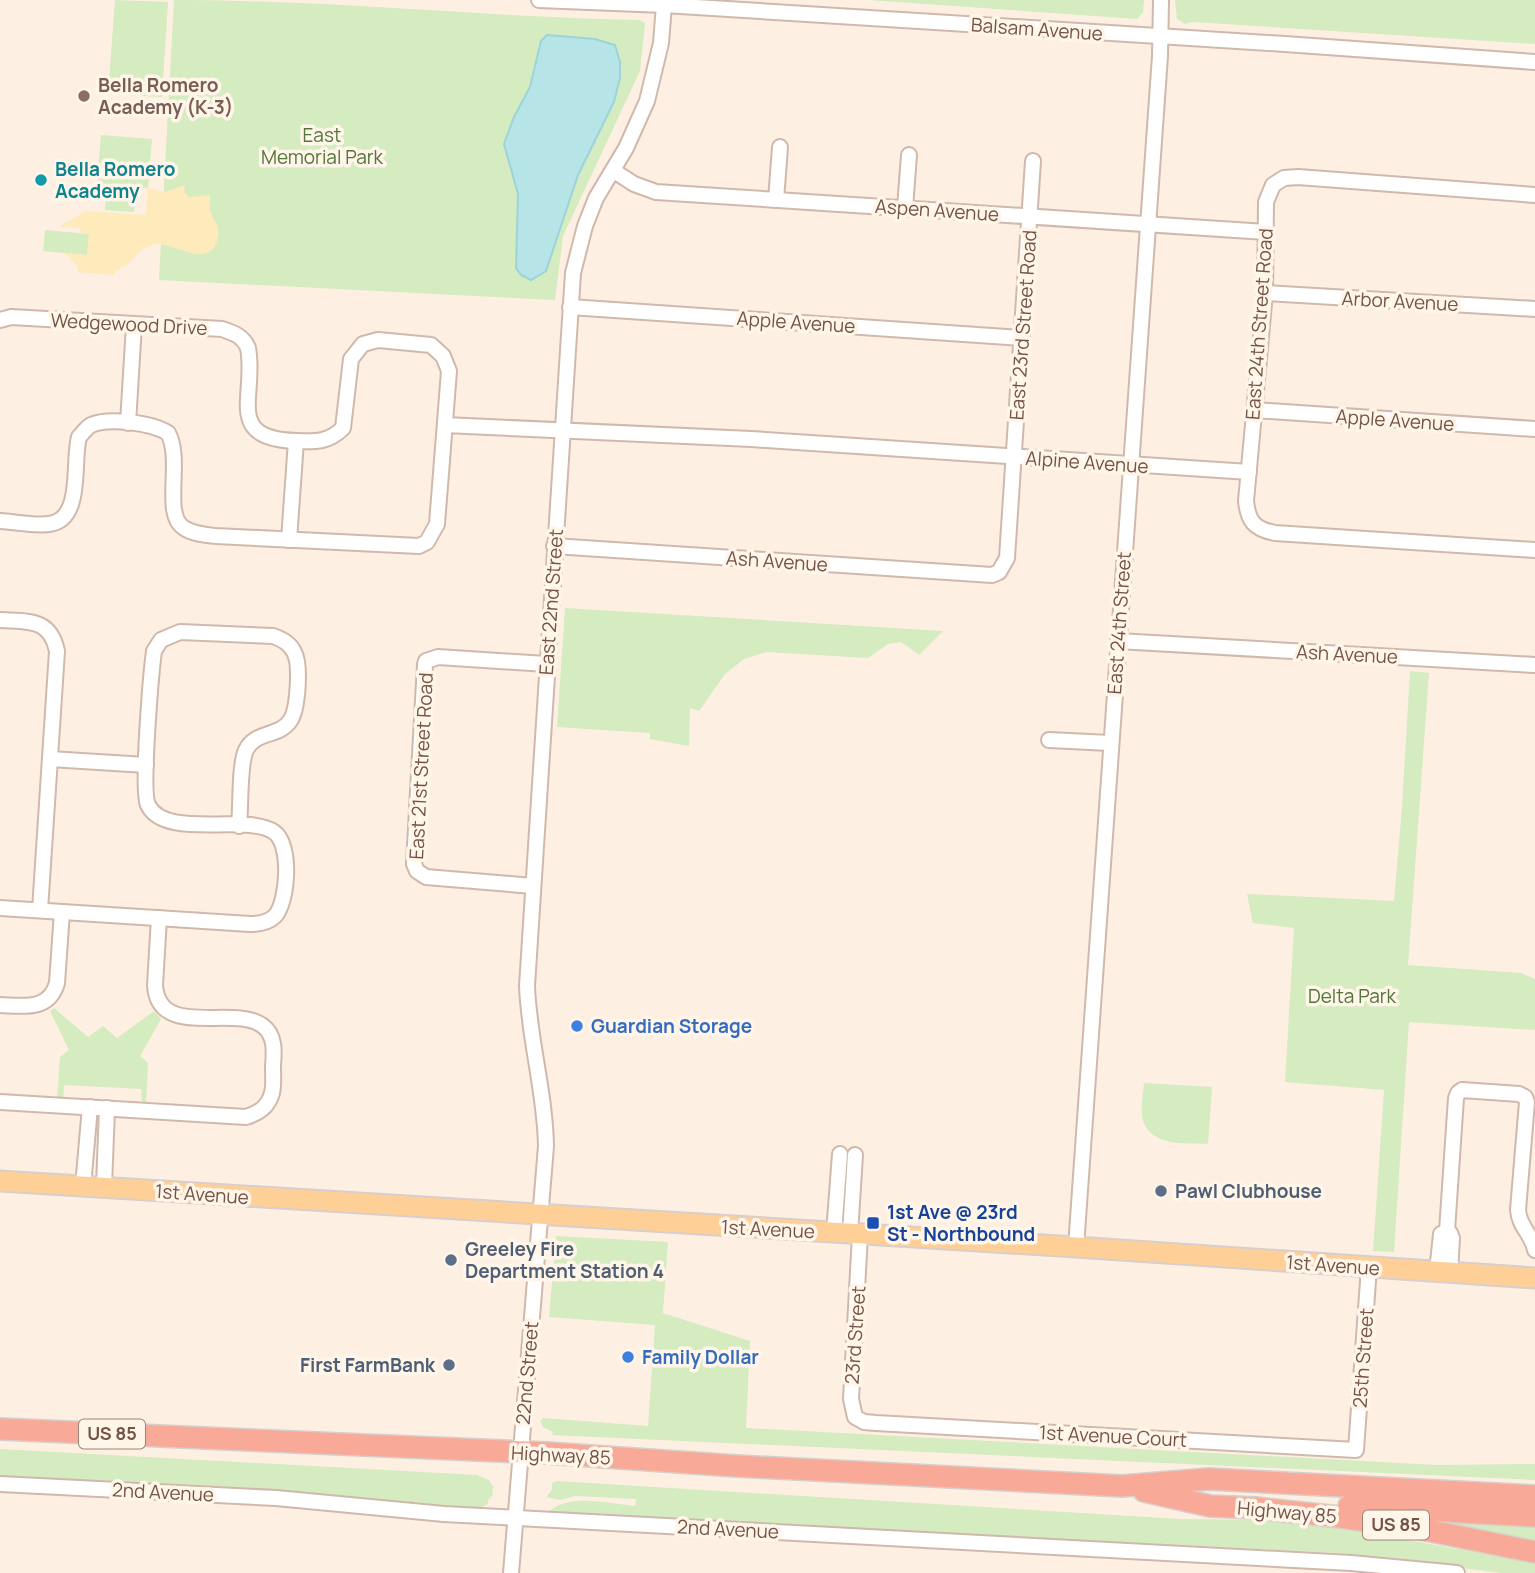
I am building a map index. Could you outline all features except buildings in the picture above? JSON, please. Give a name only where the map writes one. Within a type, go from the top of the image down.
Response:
[{"type":"highway","name":"Highway 85","points":[[0,1429],[521,1452],[1122,1486],[1209,1479],[1535,1496]]},
{"type":"highway","name":"Highway 85","points":[[1122,1486],[1210,1506],[1256,1508],[1421,1529],[1535,1552]]},
{"type":"highway","points":[[1256,1508],[1291,1503],[1535,1516]]},
{"type":"main road","name":"1st Avenue","points":[[0,1181],[1535,1278]]},
{"type":"street","name":"Balsam Avenue","points":[[539,0],[664,5],[1535,62]]},
{"type":"street","name":"East 24th Street","points":[[1076,1247],[1160,56],[1158,37],[1161,0]]},
{"type":"street","name":"East 22nd Street","points":[[540,1215],[546,1122],[528,1009],[527,986],[573,273],[585,226],[596,198],[614,171],[647,101],[658,56],[664,5]]},
{"type":"street","points":[[776,200],[780,148]]},
{"type":"street","points":[[905,208],[909,155]]},
{"type":"street","name":"East 23rd Street Road","points":[[999,572],[1007,558],[1033,160]]},
{"type":"street","name":"Aspen Avenue","points":[[614,171],[634,184],[656,192],[1266,232]]},
{"type":"street","name":"East 24th Street Road","points":[[1249,472],[1265,293],[1269,191],[1279,181],[1298,177],[1535,195]]},
{"type":"street","name":"Arbor Avenue","points":[[1265,293],[1535,309]]},
{"type":"street","name":"Apple Avenue","points":[[570,307],[1022,338]]},
{"type":"street","name":"Wedgewood Drive","points":[[0,320],[10,317],[222,329],[237,335],[246,343],[250,357],[248,413],[251,425],[268,438],[296,441],[329,440],[343,429],[351,359],[363,344],[373,341],[427,344],[436,347],[449,371],[445,425]]},
{"type":"street","points":[[128,423],[134,325]]},
{"type":"street","name":"Apple Avenue","points":[[1254,410],[1535,429]]},
{"type":"street","points":[[0,522],[55,523],[71,506],[79,437],[93,424],[128,423],[155,426],[170,437],[175,454],[174,515],[184,528],[216,536],[411,547],[427,542],[437,524],[445,425]]},
{"type":"street","name":"Alpine Avenue","points":[[445,425],[751,439],[1249,472]]},
{"type":"street","points":[[289,540],[296,441]]},
{"type":"street","points":[[1249,472],[1247,515],[1252,524],[1263,531],[1535,550]]},
{"type":"street","name":"Ash Avenue","points":[[554,546],[992,575],[999,572]]},
{"type":"street","points":[[0,620],[40,624],[53,636],[57,652],[40,910]]},
{"type":"street","points":[[0,908],[250,924],[260,924],[273,918],[283,902],[285,849],[275,832],[259,827],[239,826],[172,822],[160,818],[146,803],[154,651],[161,640],[180,632],[273,636],[285,641],[298,661],[295,712],[292,719],[282,729],[256,738],[246,751],[239,826]]},
{"type":"street","name":"Ash Avenue","points":[[1118,641],[1535,665]]},
{"type":"street","name":"East 21st Street Road","points":[[533,886],[426,877],[414,864],[425,664],[438,657],[546,664]]},
{"type":"street","points":[[1049,740],[1110,743]]},
{"type":"street","points":[[50,760],[146,765]]},
{"type":"street","points":[[0,1005],[37,1006],[54,993],[62,912]]},
{"type":"street","points":[[0,1102],[246,1117],[262,1110],[272,1092],[272,1038],[262,1025],[251,1020],[178,1016],[159,1004],[155,985],[159,918]]},
{"type":"street","points":[[1443,1272],[1441,1234],[1447,1231],[1458,1093],[1462,1090],[1519,1094],[1525,1097],[1527,1102],[1518,1210],[1519,1219],[1533,1240],[1535,1250]]},
{"type":"street","points":[[83,1186],[90,1107]]},
{"type":"street","points":[[104,1187],[107,1108]]},
{"type":"street","points":[[840,1154],[848,1234]]},
{"type":"street","points":[[848,1234],[855,1155]]},
{"type":"street","name":"22nd Street","points":[[511,1573],[540,1215]]},
{"type":"street","name":"23rd Street","points":[[848,1234],[850,1399],[855,1417],[871,1422]]},
{"type":"street","name":"25th Street","points":[[1356,1450],[1369,1267]]},
{"type":"street","name":"1st Avenue Court","points":[[871,1422],[1356,1450]]},
{"type":"street","name":"2nd Avenue","points":[[0,1484],[276,1498],[515,1518],[1291,1559],[1457,1573]]},
{"type":"green space","points":[[115,0],[168,2],[162,97],[108,94]]},
{"type":"green space","name":"East Memorial Park","points":[[174,0],[640,20],[645,23],[640,71],[563,236],[555,300],[159,280]]},
{"type":"green space","points":[[868,0],[1144,0],[1143,12],[1137,19]]},
{"type":"green space","points":[[1175,0],[1535,0],[1535,44],[1193,22],[1185,24],[1177,19]]},
{"type":"green space","points":[[101,135],[152,139],[148,188],[97,184]]},
{"type":"green space","points":[[107,187],[136,189],[134,212],[105,210]]},
{"type":"green space","points":[[45,230],[89,234],[87,255],[43,251]]},
{"type":"green space","points":[[565,608],[943,631],[919,655],[901,642],[888,644],[868,658],[766,652],[744,659],[725,674],[699,711],[690,708],[689,746],[650,739],[650,733],[557,727]]},
{"type":"green space","name":"Delta Park","points":[[1410,671],[1429,673],[1408,965],[1521,973],[1535,979],[1535,1030],[1409,1022],[1394,1252],[1373,1251],[1384,1090],[1285,1082],[1294,928],[1253,923],[1247,894],[1394,901]]},
{"type":"green space","points":[[54,1008],[88,1037],[103,1026],[117,1038],[154,1011],[161,1019],[140,1056],[148,1063],[146,1104],[142,1104],[141,1089],[64,1085],[63,1100],[57,1099],[60,1057],[69,1050],[50,1011]]},
{"type":"green space","points":[[1144,1083],[1212,1087],[1208,1144],[1179,1143],[1152,1134],[1142,1117]]},
{"type":"green space","points":[[556,1236],[668,1242],[663,1313],[750,1341],[746,1428],[1437,1465],[1535,1464],[1535,1480],[552,1435],[553,1432],[543,1427],[540,1421],[543,1418],[648,1426],[655,1325],[549,1317]]},
{"type":"green space","points":[[0,1449],[477,1475],[489,1480],[494,1488],[488,1504],[480,1508],[382,1502],[278,1490],[0,1476]]},
{"type":"green space","points":[[557,1481],[1180,1519],[1319,1524],[1535,1563],[1535,1573],[1502,1573],[1337,1553],[563,1514],[550,1511],[568,1502],[579,1501],[635,1506],[636,1499],[575,1496],[560,1500],[546,1497],[552,1490],[552,1483]]},
{"type":"green space","points":[[1414,1520],[1535,1524],[1535,1544]]},
{"type":"sand","points":[[185,185],[184,192],[190,197],[210,195],[210,210],[219,233],[214,247],[208,253],[191,253],[164,245],[151,245],[115,271],[115,275],[78,272],[78,267],[65,253],[87,255],[89,234],[81,233],[80,228],[60,227],[63,224],[86,211],[146,215],[148,188],[165,192]]},
{"type":"water","points":[[547,35],[595,39],[615,45],[620,62],[620,78],[614,102],[578,175],[546,271],[531,280],[521,275],[516,268],[518,194],[504,144],[514,117],[530,87],[541,41]]},
{"type":"place","name":"Bella Romero Academy (K-3)","points":[[84,96]]},
{"type":"place","name":"Bella Romero Academy","points":[[41,180]]},
{"type":"place","name":"Guardian Storage","points":[[577,1026]]},
{"type":"place","name":"Pawl Clubhouse","points":[[1161,1191]]},
{"type":"place","name":"1st Ave @ 23rd St - Northbound","points":[[873,1223]]},
{"type":"place","name":"Greeley Fire Department Station 4","points":[[451,1260]]},
{"type":"place","name":"Family Dollar","points":[[628,1357]]},
{"type":"place","name":"First FarmBank","points":[[449,1365]]}]
